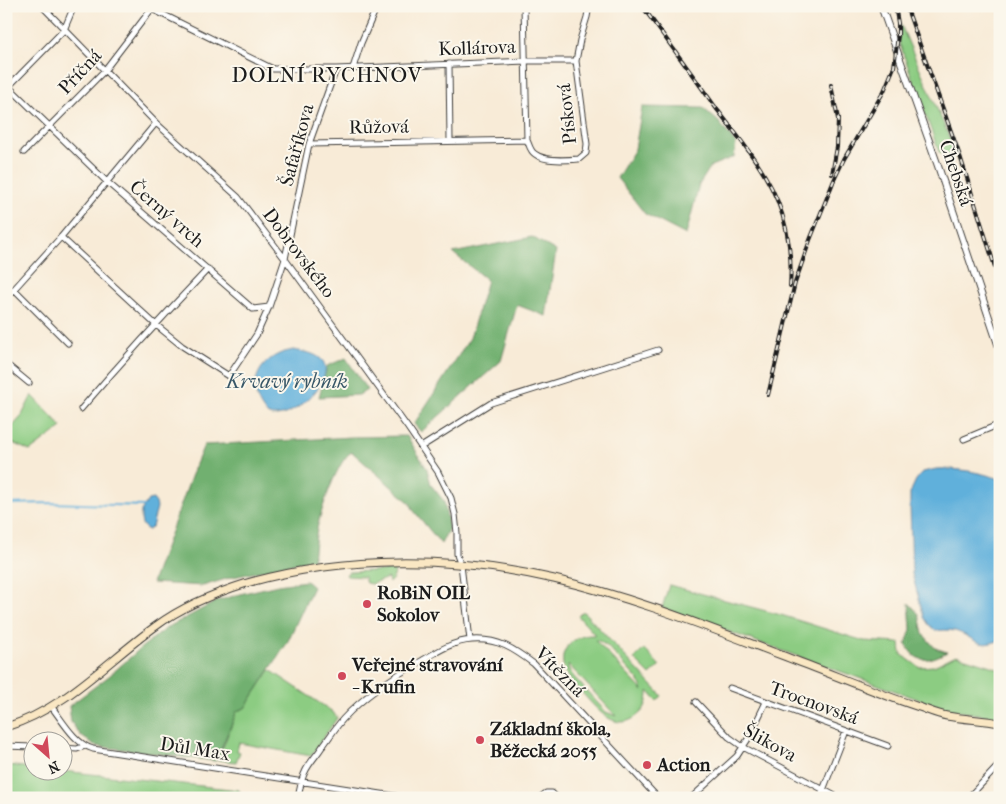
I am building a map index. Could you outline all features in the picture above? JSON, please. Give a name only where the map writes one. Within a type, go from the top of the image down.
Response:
[{"type":"main road","points":[[6,727],[16,724],[51,706],[83,685],[158,624],[196,602],[250,582],[320,567],[404,562],[497,569],[553,579],[644,605],[799,661],[898,700],[946,716],[1000,723]]},
{"type":"street","name":"Dobrovského","points":[[42,6],[156,123],[238,197],[408,428],[438,472],[451,498],[455,514],[457,554],[461,565],[470,640]]},
{"type":"street","points":[[74,6],[64,30],[8,85],[107,182]]},
{"type":"street","name":"Kollárova","points":[[144,6],[152,8],[274,69],[336,69],[526,61]]},
{"type":"street","points":[[353,68],[361,43],[377,6]]},
{"type":"street","points":[[524,6],[527,140]]},
{"type":"street","name":"Písková","points":[[527,140],[535,155],[553,160],[579,160],[586,153],[587,144],[576,61],[589,6]]},
{"type":"street","name":"Chebská","points":[[882,6],[1000,350]]},
{"type":"street","name":"Příčná","points":[[24,152],[104,71],[152,8]]},
{"type":"street","name":"Písková","points":[[526,61],[576,61]]},
{"type":"street","points":[[450,64],[450,141]]},
{"type":"street","name":"Šafaříkova","points":[[285,259],[309,144],[336,69]]},
{"type":"street","name":"Černý vrch","points":[[6,298],[61,237],[156,123]]},
{"type":"street","name":"Růžová","points":[[309,144],[527,140]]},
{"type":"street","name":"Černý vrch","points":[[107,182],[253,309],[269,307]]},
{"type":"street","points":[[61,237],[155,324],[182,346],[229,376],[257,334],[269,307],[285,259]]},
{"type":"street","name":"Černý vrch","points":[[81,409],[155,324],[208,269]]},
{"type":"street","points":[[14,288],[68,342]]},
{"type":"street","points":[[421,447],[491,403],[658,350]]},
{"type":"street","points":[[6,364],[29,384]]},
{"type":"street","points":[[964,439],[1000,424]]},
{"type":"street","name":"Vítězná","points":[[301,781],[306,770],[340,724],[364,700],[394,678],[436,652],[453,644],[470,640],[481,640],[501,643],[534,664],[658,798]]},
{"type":"street","name":"Trocnovská","points":[[730,688],[888,746]]},
{"type":"street","name":"Šlikova","points":[[696,702],[729,737],[743,747],[840,798]]},
{"type":"street","points":[[691,798],[737,756],[766,702]]},
{"type":"street","points":[[51,706],[85,746]]},
{"type":"street","points":[[820,798],[846,731]]},
{"type":"street","points":[[6,746],[22,747]]},
{"type":"street","name":"Důl Max","points":[[72,749],[85,746],[301,781]]},
{"type":"street","points":[[968,798],[999,766]]},
{"type":"street","points":[[298,798],[301,781],[408,798]]},
{"type":"street","points":[[539,798],[546,793],[552,793],[556,798]]},
{"type":"green space","points":[[901,25],[957,155],[946,158],[939,152],[899,42]]},
{"type":"green space","points":[[642,107],[703,108],[719,122],[736,144],[734,157],[711,166],[699,185],[686,235],[645,214],[617,178],[635,149]]},
{"type":"green space","points":[[532,237],[556,251],[546,316],[517,305],[501,361],[421,432],[414,424],[470,338],[487,280],[453,253]]},
{"type":"green space","points":[[346,358],[367,390],[359,395],[319,397],[327,366]]},
{"type":"green space","points":[[32,395],[62,427],[30,451],[6,440],[6,434],[21,417]]},
{"type":"green space","points":[[407,436],[427,469],[431,485],[444,501],[449,528],[441,544],[414,511],[410,503],[352,452],[341,464],[326,499],[317,529],[313,560],[229,578],[203,586],[152,583],[204,445]]},
{"type":"green space","points":[[394,570],[394,577],[389,583],[388,578],[371,584],[366,583],[364,577],[346,575],[348,572]]},
{"type":"green space","points":[[306,581],[313,587],[287,643],[245,708],[237,711],[216,761],[96,746],[81,736],[71,722],[69,706],[109,676],[168,627],[217,601],[278,585]]},
{"type":"green space","points":[[669,585],[781,615],[864,641],[900,643],[901,654],[919,667],[934,666],[956,655],[1000,669],[1000,718],[946,709],[662,608]]},
{"type":"green space","points":[[909,603],[919,614],[923,634],[935,648],[947,652],[934,658],[924,659],[919,658],[910,651],[906,644],[911,629]]},
{"type":"green space","points":[[583,611],[662,696],[657,701],[648,691],[645,707],[641,713],[630,720],[615,721],[601,713],[574,684],[565,671],[563,656],[569,644],[581,637],[595,635],[578,616]],"holes":[[[595,640],[607,646],[639,681],[643,691]],[[568,664],[616,716],[606,712],[574,677],[569,670]]]},
{"type":"green space","points":[[644,649],[660,666],[650,675],[634,659]]},
{"type":"green space","points":[[270,670],[333,712],[337,718],[311,756],[239,743],[237,751],[240,752],[236,762],[218,760],[237,711],[245,708]]},
{"type":"green space","points":[[6,765],[22,767],[22,782],[72,782],[72,772],[239,790],[243,798],[6,798]]},
{"type":"water","name":"Krvavý rybník","points":[[293,350],[312,354],[322,360],[325,369],[323,380],[316,391],[294,410],[282,415],[272,416],[264,411],[259,403],[255,387],[256,379],[259,371],[271,359],[281,353]]},
{"type":"water","points":[[936,469],[968,471],[1000,479],[1000,640],[992,643],[976,642],[955,631],[935,630],[924,617],[912,574],[910,493],[916,480],[923,472]]},
{"type":"water","points":[[153,499],[157,507],[152,527],[149,530],[143,525],[141,511],[148,500]]},
{"type":"waterway","points":[[6,504],[51,503],[144,506]]},
{"type":"railway","points":[[642,6],[748,150],[772,189],[778,202],[789,243],[790,286]]},
{"type":"railway","points":[[768,395],[795,283],[810,240],[844,159],[884,91],[894,67],[898,35],[895,6]]},
{"type":"railway","points":[[906,6],[961,159],[1000,283]]},
{"type":"railway","points":[[831,85],[838,119],[837,147],[832,174]]},
{"type":"place","name":"RoBiN OIL Sokolov","points":[[367,604]]},
{"type":"place","name":"Veřejné stravování - Krufin","points":[[342,676]]},
{"type":"place","name":"Základní škola, Běžecká 2055","points":[[480,740]]},
{"type":"place","name":"Action","points":[[647,765]]},
{"type":"district","name":"DOLNÍ RYCHNOV","points":[[327,75]]}]
